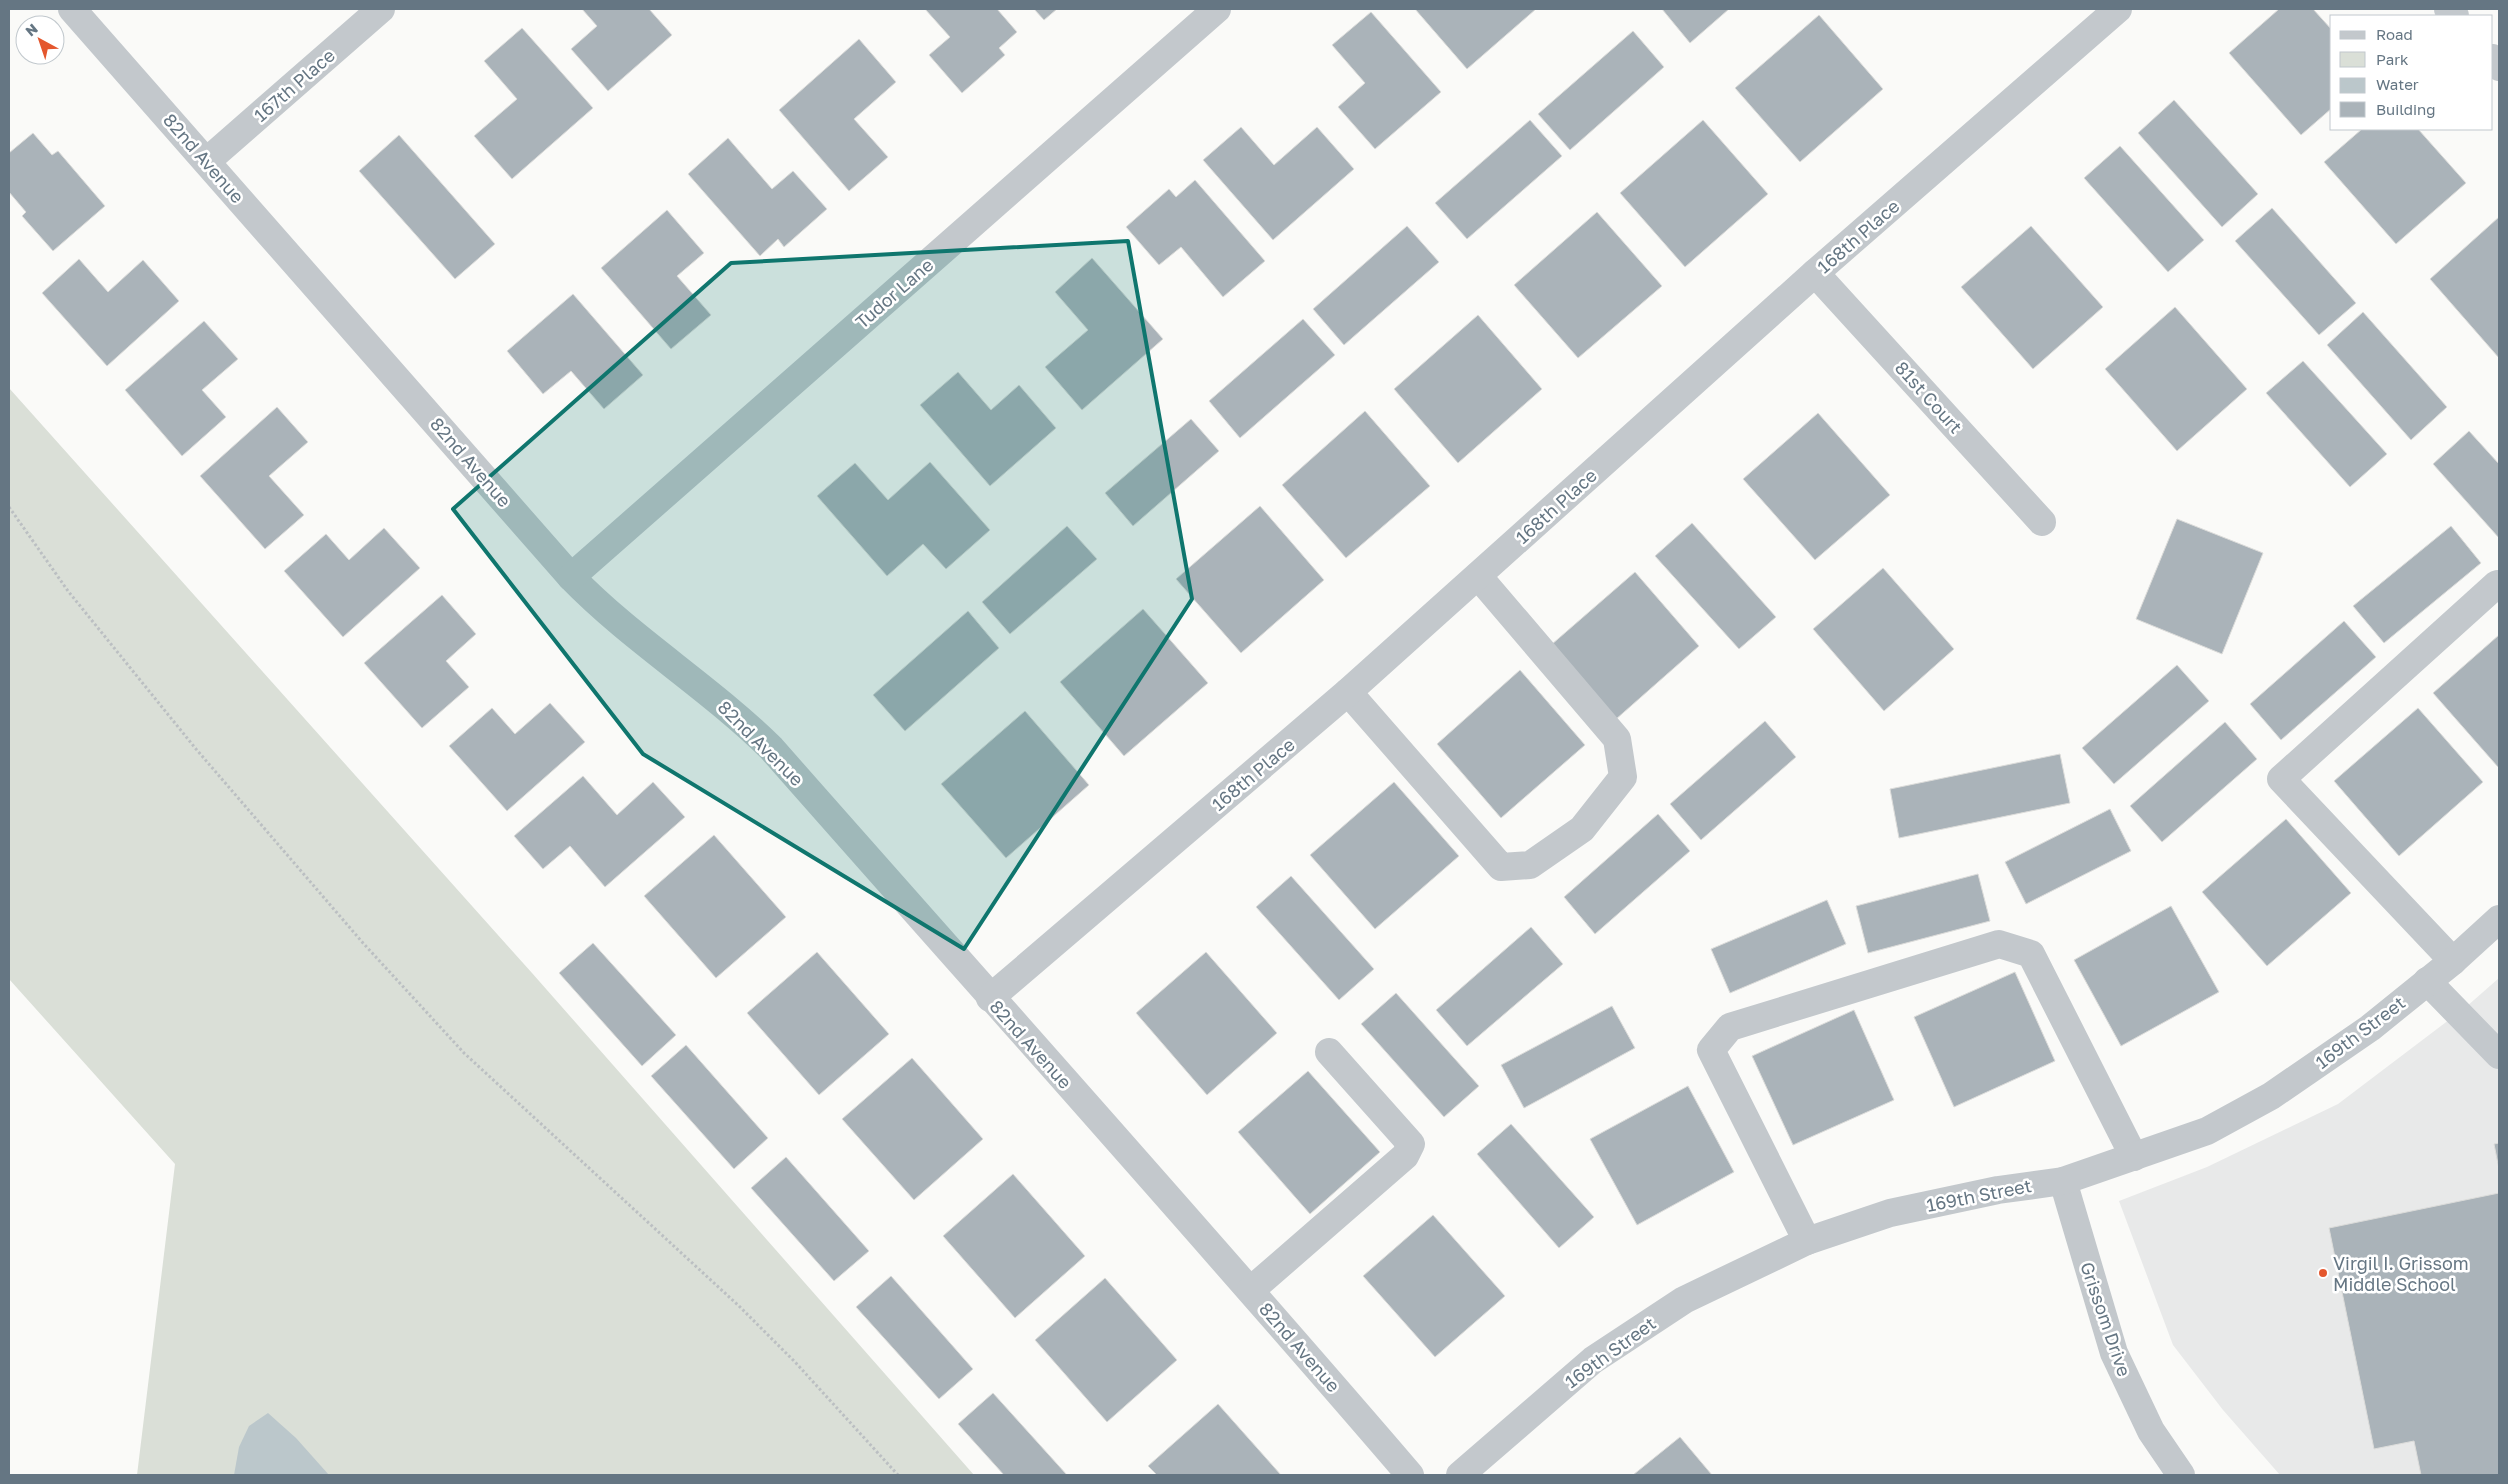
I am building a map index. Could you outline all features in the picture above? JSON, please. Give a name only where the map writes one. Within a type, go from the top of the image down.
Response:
[{"type":"street","name":"82nd Avenue","points":[[72,9],[571,577],[620,624],[740,718],[771,748],[990,998],[1251,1290],[1410,1475]]},
{"type":"street","name":"167th Place","points":[[207,161],[381,9]]},
{"type":"street","name":"Tudor Lane","points":[[571,577],[1217,9]]},
{"type":"street","name":"168th Place","points":[[990,998],[1348,692],[1815,272],[2118,9]]},
{"type":"street","name":"81st Court","points":[[1815,272],[2042,522]]},
{"type":"street","points":[[1348,692],[1501,867],[1530,866],[1582,829],[1624,776],[1616,739],[1478,576]]},
{"type":"street","points":[[2453,961],[2281,779],[2497,584],[2499,586]]},
{"type":"street","name":"169th Street","points":[[1460,1475],[1593,1360],[1684,1300],[1807,1241],[1890,1213],[1998,1190],[2063,1181],[2134,1158],[2207,1131],[2271,1096],[2370,1028],[2453,961],[2499,919]]},
{"type":"street","points":[[1807,1241],[1711,1050],[1730,1027],[1999,944],[2031,954],[2134,1158]]},
{"type":"street","points":[[2427,981],[2499,1055]]},
{"type":"street","points":[[1251,1290],[1405,1156],[1411,1144],[1329,1052]]},
{"type":"street","name":"Grissom Drive","points":[[2063,1181],[2114,1353],[2151,1431],[2181,1475]]},
{"type":"path","points":[[9,507],[68,591],[196,749],[357,935],[464,1053],[739,1306],[795,1362],[898,1475]]},
{"type":"highlighted area","points":[[1128,241],[1192,599],[964,949],[643,754],[453,509],[731,263]]},
{"type":"shaded area","name":"Virgil I. Grissom Middle School","points":[[2499,978],[2499,1475],[2280,1475],[2223,1410],[2173,1345],[2119,1201],[2207,1167],[2338,1104],[2466,1007]]},
{"type":"green space","points":[[9,388],[532,973],[974,1475],[137,1475],[175,1164],[9,979]]},
{"type":"water","points":[[268,1413],[296,1438],[329,1475],[234,1475],[239,1447],[249,1426]]},
{"type":"building","points":[[582,9],[649,9],[672,35],[608,91],[571,49],[597,26]]},
{"type":"building","points":[[925,9],[997,9],[1017,32],[999,48],[1005,55],[962,93],[929,55],[950,37]]},
{"type":"building","points":[[1034,9],[1057,9],[1044,20]]},
{"type":"building","points":[[1415,9],[1536,9],[1467,69]]},
{"type":"building","points":[[1662,9],[1729,9],[1690,43]]},
{"type":"building","points":[[2279,9],[2313,9],[2330,28],[2330,110],[2301,135],[2229,53]]},
{"type":"building","points":[[1371,12],[1441,92],[1375,149],[1338,107],[1365,83],[1332,45]]},
{"type":"building","points":[[1819,15],[1883,89],[1800,162],[1735,88]]},
{"type":"building","points":[[522,28],[593,108],[512,179],[474,136],[517,99],[484,61]]},
{"type":"building","points":[[1633,31],[1664,67],[1570,150],[1538,114]]},
{"type":"building","points":[[859,39],[896,82],[854,119],[888,157],[849,191],[779,110]]},
{"type":"building","points":[[2174,100],[2258,194],[2222,227],[2138,133]]},
{"type":"building","points":[[1530,120],[1562,156],[1467,239],[1435,203]]},
{"type":"building","points":[[1703,120],[1768,194],[1685,267],[1620,193]]},
{"type":"building","points":[[1241,127],[1274,165],[1317,127],[1354,169],[1273,240],[1203,160]]},
{"type":"building","points":[[2361,130],[2419,130],[2466,183],[2396,244],[2324,162]]},
{"type":"building","points":[[33,133],[52,155],[58,151],[105,206],[53,251],[22,216],[26,212],[9,192],[9,153]]},
{"type":"building","points":[[399,135],[495,244],[455,279],[359,171]]},
{"type":"building","points":[[728,138],[772,189],[793,171],[827,209],[784,247],[778,239],[760,256],[688,174]]},
{"type":"building","points":[[2120,146],[2204,240],[2168,272],[2084,178]]},
{"type":"building","points":[[1195,180],[1265,261],[1223,297],[1181,247],[1159,265],[1126,227],[1169,189],[1176,197]]},
{"type":"building","points":[[2272,208],[2356,303],[2319,335],[2235,241]]},
{"type":"building","points":[[667,210],[704,253],[677,276],[711,315],[671,349],[601,268]]},
{"type":"building","points":[[1597,212],[1662,286],[1578,358],[1514,285]]},
{"type":"building","points":[[2499,217],[2499,358],[2430,279]]},
{"type":"building","points":[[1407,226],[1439,262],[1344,345],[1313,309]]},
{"type":"building","points":[[2031,226],[2103,307],[2033,369],[1961,287]]},
{"type":"building","points":[[1092,258],[1163,339],[1082,410],[1045,367],[1088,330],[1055,292]]},
{"type":"building","points":[[79,259],[108,292],[143,260],[179,301],[107,366],[42,293]]},
{"type":"building","points":[[573,294],[643,375],[604,409],[571,371],[543,394],[507,351]]},
{"type":"building","points":[[2175,307],[2247,389],[2177,451],[2105,369]]},
{"type":"building","points":[[2363,312],[2447,407],[2411,440],[2327,345]]},
{"type":"building","points":[[1478,315],[1542,389],[1458,463],[1394,389]]},
{"type":"building","points":[[1303,319],[1335,355],[1240,438],[1209,401]]},
{"type":"building","points":[[204,321],[238,359],[202,390],[226,417],[182,456],[125,390]]},
{"type":"building","points":[[2303,361],[2387,454],[2350,487],[2266,393]]},
{"type":"building","points":[[958,372],[991,410],[1019,385],[1056,428],[990,486],[920,405]]},
{"type":"building","points":[[277,407],[308,442],[269,476],[304,515],[265,549],[200,476]]},
{"type":"building","points":[[1365,411],[1430,486],[1346,558],[1282,485]]},
{"type":"building","points":[[1818,413],[1890,495],[1815,560],[1743,479]]},
{"type":"building","points":[[1191,419],[1219,451],[1133,526],[1105,493]]},
{"type":"building","points":[[2469,431],[2499,464],[2499,538],[2433,464]]},
{"type":"building","points":[[930,462],[990,530],[946,569],[923,544],[887,576],[817,496],[855,463],[888,500]]},
{"type":"building","points":[[1260,506],[1324,580],[1241,653],[1176,579]]},
{"type":"building","points":[[2177,519],[2263,553],[2222,654],[2136,619]]},
{"type":"building","points":[[1692,523],[1776,617],[1739,649],[1655,556]]},
{"type":"building","points":[[1067,526],[1097,559],[1010,634],[982,602]]},
{"type":"building","points":[[2451,526],[2481,563],[2384,643],[2353,606]]},
{"type":"building","points":[[384,528],[420,568],[343,637],[284,571],[326,534],[349,560]]},
{"type":"building","points":[[1883,568],[1954,649],[1884,711],[1813,629]]},
{"type":"building","points":[[1635,572],[1699,646],[1615,720],[1551,645]]},
{"type":"building","points":[[442,595],[476,634],[446,661],[469,687],[422,728],[364,663]]},
{"type":"building","points":[[1143,609],[1208,683],[1124,756],[1060,682]]},
{"type":"building","points":[[968,611],[999,648],[905,731],[873,695]]},
{"type":"building","points":[[2344,621],[2376,657],[2281,740],[2250,704]]},
{"type":"building","points":[[2499,635],[2499,766],[2498,767],[2433,693]]},
{"type":"building","points":[[2177,665],[2209,701],[2114,784],[2082,748]]},
{"type":"building","points":[[1520,670],[1585,745],[1501,818],[1437,744]]},
{"type":"building","points":[[550,703],[585,742],[507,811],[449,746],[492,708],[515,734]]},
{"type":"building","points":[[2418,708],[2483,782],[2399,856],[2334,781]]},
{"type":"building","points":[[1025,711],[1089,785],[1006,858],[941,784]]},
{"type":"building","points":[[1765,721],[1796,757],[1701,840],[1670,804]]},
{"type":"building","points":[[2225,722],[2257,759],[2162,842],[2130,806]]},
{"type":"building","points":[[2060,754],[2070,803],[1899,838],[1890,789]]},
{"type":"building","points":[[583,776],[617,815],[653,782],[685,817],[605,887],[570,846],[543,869],[514,836]]},
{"type":"building","points":[[1394,782],[1459,856],[1375,929],[1310,855]]},
{"type":"building","points":[[2110,809],[2131,851],[2026,904],[2005,862]]},
{"type":"building","points":[[1658,814],[1690,851],[1595,934],[1564,897]]},
{"type":"building","points":[[2286,819],[2351,893],[2267,966],[2202,892]]},
{"type":"building","points":[[714,835],[786,917],[716,978],[644,896]]},
{"type":"building","points":[[1978,874],[1990,921],[1868,953],[1856,906]]},
{"type":"building","points":[[1291,876],[1374,969],[1339,1000],[1256,907]]},
{"type":"building","points":[[1827,900],[1846,944],[1730,993],[1711,949]]},
{"type":"building","points":[[2171,906],[2219,992],[2121,1046],[2074,960]]},
{"type":"building","points":[[1531,927],[1563,964],[1467,1046],[1436,1010]]},
{"type":"building","points":[[593,943],[676,1035],[642,1066],[559,973]]},
{"type":"building","points":[[817,952],[889,1034],[819,1095],[747,1013]]},
{"type":"building","points":[[1206,952],[1277,1033],[1207,1095],[1136,1013]]},
{"type":"building","points":[[2015,972],[2055,1061],[1954,1107],[1914,1017]]},
{"type":"building","points":[[1396,993],[1479,1086],[1444,1117],[1361,1024]]},
{"type":"building","points":[[1612,1006],[1635,1048],[1524,1108],[1501,1065]]},
{"type":"building","points":[[1854,1010],[1894,1100],[1793,1145],[1752,1056]]},
{"type":"building","points":[[686,1045],[768,1138],[734,1169],[651,1076]]},
{"type":"building","points":[[912,1058],[983,1139],[914,1200],[842,1119]]},
{"type":"building","points":[[1308,1071],[1380,1152],[1310,1214],[1238,1132]]},
{"type":"building","points":[[1688,1086],[1734,1172],[1637,1225],[1590,1139]]},
{"type":"building","points":[[1511,1124],[1594,1217],[1559,1248],[1477,1154]]},
{"type":"building","points":[[2499,1143],[2499,1169],[2494,1144]]},
{"type":"building","points":[[786,1157],[869,1251],[834,1281],[751,1188]]},
{"type":"building","points":[[1013,1174],[1085,1256],[1015,1318],[943,1236]]},
{"type":"building","points":[[2499,1193],[2499,1475],[2421,1475],[2414,1441],[2374,1449],[2329,1228]]},
{"type":"building","points":[[1433,1215],[1505,1296],[1435,1357],[1363,1276]]},
{"type":"building","points":[[891,1276],[973,1369],[939,1399],[856,1307]]},
{"type":"building","points":[[1105,1278],[1177,1360],[1107,1422],[1035,1340]]},
{"type":"building","points":[[993,1393],[1067,1475],[1004,1475],[958,1424]]},
{"type":"building","points":[[1218,1404],[1281,1475],[1157,1475],[1148,1466]]},
{"type":"building","points":[[1680,1437],[1712,1475],[1633,1475]]},
{"type":"place","name":"Virgil I. Grissom Middle School","points":[[2323,1273]]}]
